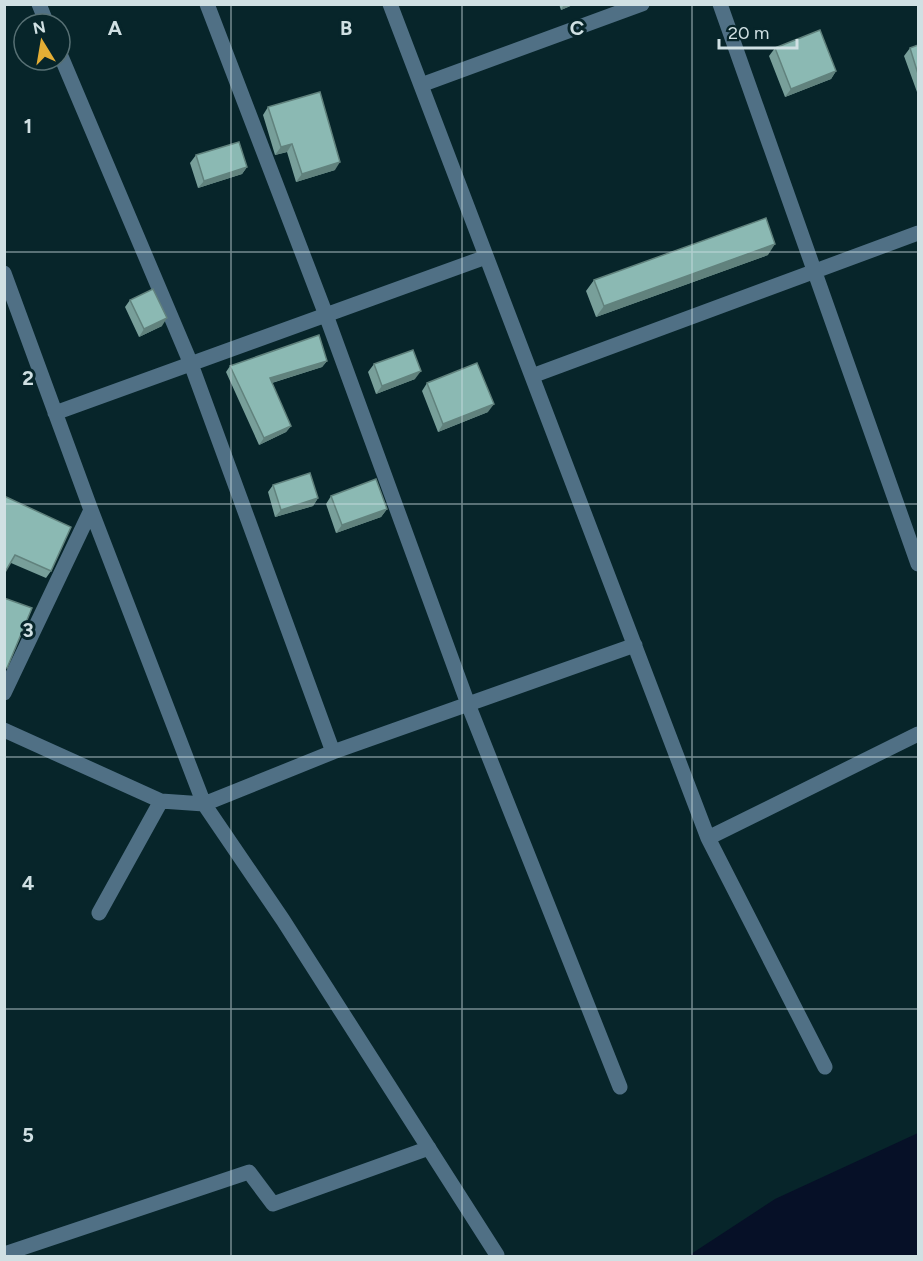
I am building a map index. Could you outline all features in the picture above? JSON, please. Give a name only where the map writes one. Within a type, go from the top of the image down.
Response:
[{"type":"street","points":[[207,4],[326,315],[468,704],[620,1087]]},
{"type":"street","points":[[390,4],[708,838],[825,1067]]},
{"type":"street","points":[[421,85],[642,4]]},
{"type":"street","points":[[720,4],[918,564]]},
{"type":"street","points":[[68,72],[191,364],[333,752]]},
{"type":"street","points":[[532,376],[918,232]]},
{"type":"street","points":[[55,413],[486,256]]},
{"type":"street","points":[[5,280],[204,804],[283,920],[497,1255]]},
{"type":"street","points":[[4,693],[91,510]]},
{"type":"street","points":[[4,730],[161,801],[204,804],[333,752],[635,645]]},
{"type":"street","points":[[708,838],[918,734]]},
{"type":"street","points":[[99,913],[161,801]]},
{"type":"street","points":[[4,1254],[249,1172],[273,1204],[429,1148]]},
{"type":"water","points":[[918,1133],[918,1256],[688,1256],[775,1199]]},
{"type":"building","points":[[820,30],[836,71],[791,89],[775,48]]},
{"type":"building","points":[[918,45],[918,74],[910,48]]},
{"type":"building","points":[[320,92],[340,162],[302,174],[292,144],[281,147],[268,107]]},
{"type":"building","points":[[239,142],[247,167],[204,181],[196,155]]},
{"type":"building","points":[[766,218],[775,244],[604,306],[594,280]]},
{"type":"building","points":[[153,289],[167,318],[144,329],[130,300]]},
{"type":"building","points":[[319,335],[327,361],[270,378],[291,426],[264,438],[230,366]]},
{"type":"building","points":[[413,350],[421,371],[382,386],[374,364]]},
{"type":"building","points":[[477,363],[494,404],[443,424],[427,383]]},
{"type":"building","points":[[310,473],[318,498],[281,510],[273,485]]},
{"type":"building","points":[[376,479],[387,509],[342,525],[331,496]]},
{"type":"building","points":[[4,496],[71,527],[51,571],[15,555],[4,574]]},
{"type":"building","points":[[4,598],[32,608],[7,668],[4,667]]}]
